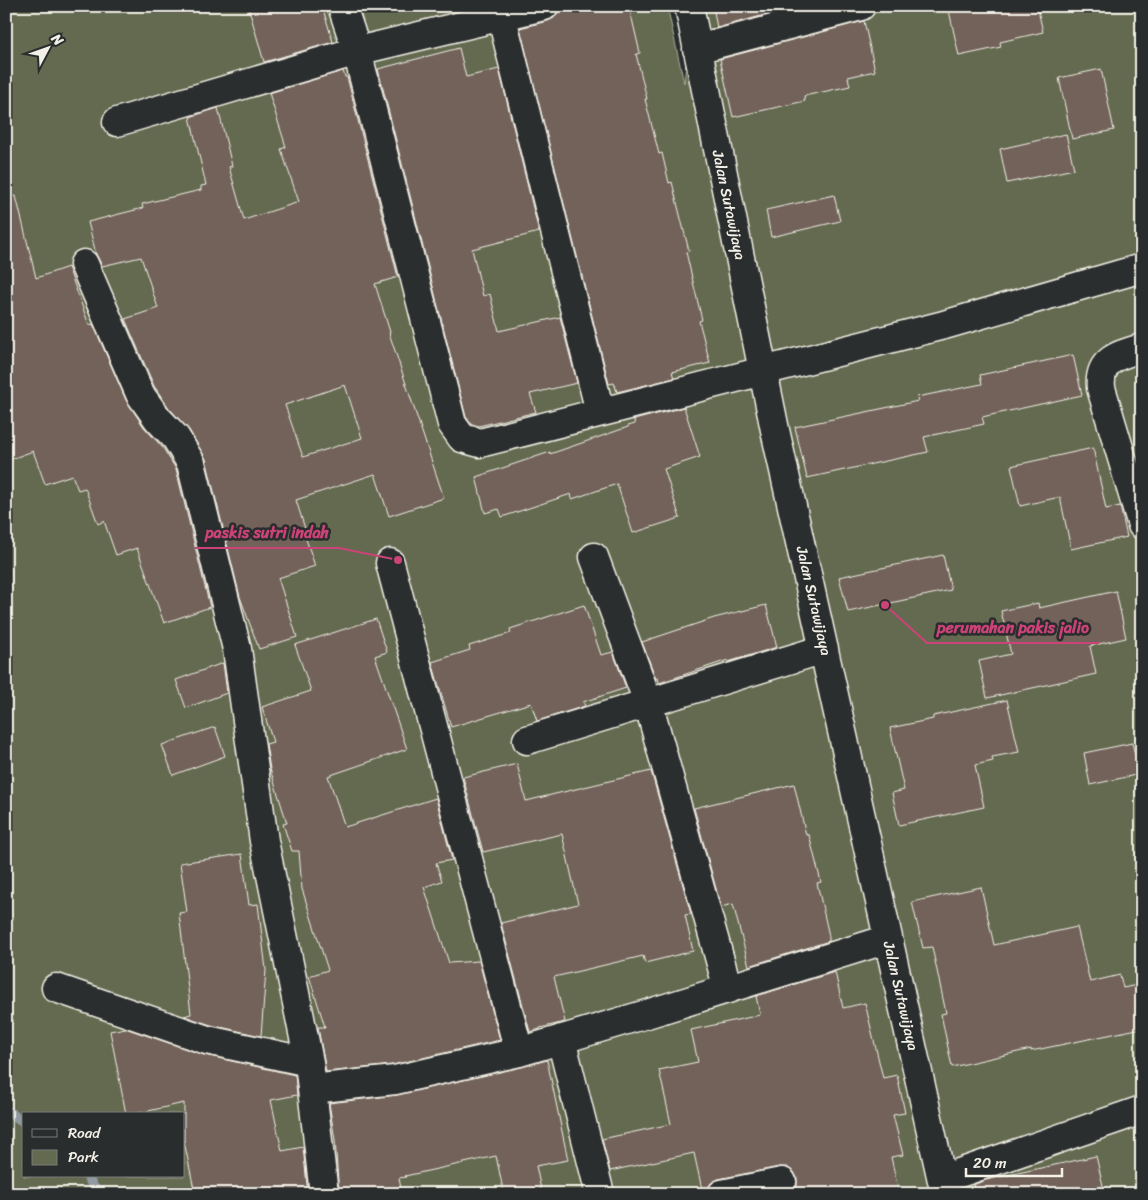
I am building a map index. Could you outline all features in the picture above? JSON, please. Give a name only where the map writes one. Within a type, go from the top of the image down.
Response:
[{"type":"street","points":[[342,6],[357,51],[452,424],[462,438],[480,443],[944,325],[1142,268]]},
{"type":"street","points":[[116,122],[500,11],[544,6]]},
{"type":"street","name":"Jalan Sutawijaya","points":[[689,6],[763,370],[943,1186]]},
{"type":"street","points":[[698,49],[861,6]]},
{"type":"street","points":[[500,11],[600,412]]},
{"type":"street","points":[[84,264],[140,394],[157,418],[176,438],[191,463],[237,649],[264,841],[309,1062],[324,1194]]},
{"type":"street","points":[[1142,348],[1112,358],[1103,368],[1100,378],[1101,388],[1142,525]]},
{"type":"street","points":[[594,556],[648,702],[728,989]]},
{"type":"street","points":[[390,564],[519,1052]]},
{"type":"street","points":[[527,740],[824,649]]},
{"type":"street","points":[[312,1089],[395,1080],[519,1052],[888,939]]},
{"type":"street","points":[[56,988],[207,1040],[309,1062]]},
{"type":"street","points":[[561,1039],[600,1194]]},
{"type":"street","points":[[943,1186],[1142,1110]]},
{"type":"street","points":[[722,1194],[782,1182]]},
{"type":"green space","points":[[6,6],[667,6],[684,83],[691,17],[689,6],[1142,6],[1142,1194],[6,1194]]},
{"type":"building","points":[[248,6],[322,6],[333,42],[264,62]]},
{"type":"building","points":[[559,6],[629,6],[640,53],[636,54],[647,99],[645,99],[659,154],[662,153],[669,183],[672,182],[689,251],[686,252],[702,320],[699,321],[710,363],[672,372],[674,378],[617,392],[614,383],[609,384],[520,28],[554,18],[559,11]]},
{"type":"building","points":[[713,6],[798,6],[717,28]]},
{"type":"building","points":[[948,6],[1037,6],[1043,32],[1000,42],[1001,47],[959,56]]},
{"type":"building","points":[[864,21],[875,71],[848,77],[850,86],[804,96],[805,101],[733,117],[720,59]]},
{"type":"building","points":[[459,48],[466,77],[499,69],[539,232],[472,249],[483,296],[490,294],[499,331],[560,317],[577,383],[530,394],[536,412],[479,426],[472,424],[466,417],[378,69]]},
{"type":"building","points":[[1101,69],[1114,130],[1072,139],[1059,78]]},
{"type":"building","points":[[343,71],[345,77],[347,77],[398,277],[375,284],[389,333],[444,498],[389,516],[375,474],[296,500],[315,566],[278,578],[297,637],[259,649],[240,597],[206,459],[189,430],[169,408],[154,386],[125,319],[158,308],[141,257],[102,266],[96,254],[88,222],[143,208],[142,204],[201,190],[201,186],[206,185],[190,117],[218,108],[232,166],[229,167],[244,220],[299,202],[281,149],[286,147],[269,93]],"holes":[[[345,385],[362,438],[303,457],[285,405]]]},
{"type":"building","points":[[1066,134],[1074,169],[1007,183],[1000,149]]},
{"type":"building","points":[[834,195],[840,221],[771,237],[766,210]]},
{"type":"building","points":[[16,196],[36,278],[68,267],[89,325],[93,324],[126,400],[144,427],[163,448],[176,469],[210,607],[164,623],[137,548],[116,555],[104,521],[98,524],[85,488],[78,490],[72,475],[45,484],[33,451],[6,461],[6,197]]},
{"type":"building","points":[[1073,355],[1082,395],[982,417],[984,424],[924,437],[928,452],[807,478],[795,427],[918,401],[917,397],[982,384],[980,375]]},
{"type":"building","points":[[684,407],[700,457],[664,469],[680,518],[633,533],[617,484],[572,499],[571,494],[502,517],[499,509],[485,513],[476,477],[628,427],[635,424],[634,420]]},
{"type":"building","points":[[1093,448],[1106,509],[1120,506],[1127,537],[1071,549],[1060,497],[1020,506],[1011,466]]},
{"type":"building","points":[[943,555],[951,590],[848,612],[839,577]]},
{"type":"building","points":[[1116,591],[1126,638],[1090,646],[1096,674],[987,698],[979,661],[1011,654],[1001,611],[1038,603],[1039,608]]},
{"type":"building","points":[[584,605],[601,655],[613,652],[626,688],[583,702],[585,706],[537,721],[531,703],[451,727],[432,662],[470,650],[469,646],[511,633],[510,629]]},
{"type":"building","points":[[766,605],[777,647],[728,662],[728,660],[659,683],[658,678],[656,679],[642,642],[714,618]]},
{"type":"building","points":[[376,619],[387,652],[375,656],[407,749],[328,776],[345,827],[436,798],[452,860],[436,863],[442,881],[424,887],[449,963],[479,961],[500,1040],[392,1065],[326,1072],[318,1027],[325,1027],[309,976],[328,970],[302,889],[299,851],[292,851],[283,824],[287,823],[270,769],[266,744],[273,742],[262,707],[311,691],[295,645]]},
{"type":"building","points":[[223,663],[227,693],[186,708],[176,680]]},
{"type":"building","points":[[1007,700],[1019,752],[992,757],[993,761],[975,765],[984,807],[899,825],[892,793],[904,790],[890,728],[933,719],[933,716]]},
{"type":"building","points":[[215,727],[225,756],[173,775],[162,745]]},
{"type":"building","points":[[1132,743],[1140,774],[1090,785],[1084,753]]},
{"type":"building","points":[[517,764],[526,801],[651,771],[691,914],[685,915],[693,951],[645,963],[643,956],[554,977],[565,1022],[530,1032],[501,923],[578,904],[562,834],[483,852],[463,777]]},
{"type":"building","points":[[794,784],[806,835],[809,835],[821,882],[817,883],[829,941],[749,966],[733,904],[721,907],[694,808]]},
{"type":"building","points":[[242,854],[249,905],[258,904],[266,970],[261,1036],[211,1025],[184,1016],[191,1014],[179,913],[187,912],[180,863]]},
{"type":"building","points":[[981,887],[994,945],[1077,927],[1090,982],[1120,975],[1123,988],[1142,984],[1142,1028],[1031,1051],[1031,1049],[952,1067],[941,1014],[946,1013],[932,947],[923,948],[912,902]]},
{"type":"building","points":[[835,972],[843,1008],[865,1003],[883,1078],[897,1075],[905,1113],[893,1115],[903,1155],[891,1157],[899,1194],[792,1194],[797,1187],[797,1178],[794,1172],[787,1167],[779,1167],[718,1179],[711,1183],[707,1189],[707,1194],[703,1194],[694,1153],[610,1171],[602,1139],[671,1124],[659,1070],[698,1062],[691,1030],[760,1015],[756,996]]},
{"type":"building","points":[[125,1028],[204,1055],[295,1075],[297,1095],[271,1100],[282,1151],[303,1147],[308,1194],[202,1194],[201,1187],[194,1189],[185,1146],[184,1103],[144,1112],[126,1112],[110,1031]]},
{"type":"building","points":[[547,1060],[568,1160],[536,1166],[542,1194],[504,1194],[496,1156],[399,1178],[402,1194],[339,1194],[335,1140],[329,1103],[398,1095]]},
{"type":"building","points":[[1096,1156],[1105,1194],[974,1194],[973,1185],[986,1180]]},
{"type":"waterway","points":[[6,1110],[22,1121]]},
{"type":"waterway","points":[[88,1178],[98,1194]]},
{"type":"place","name":"paskis sutri indah","points":[[398,560]]},
{"type":"place","name":"perumahan pakis jalio","points":[[885,605]]}]
